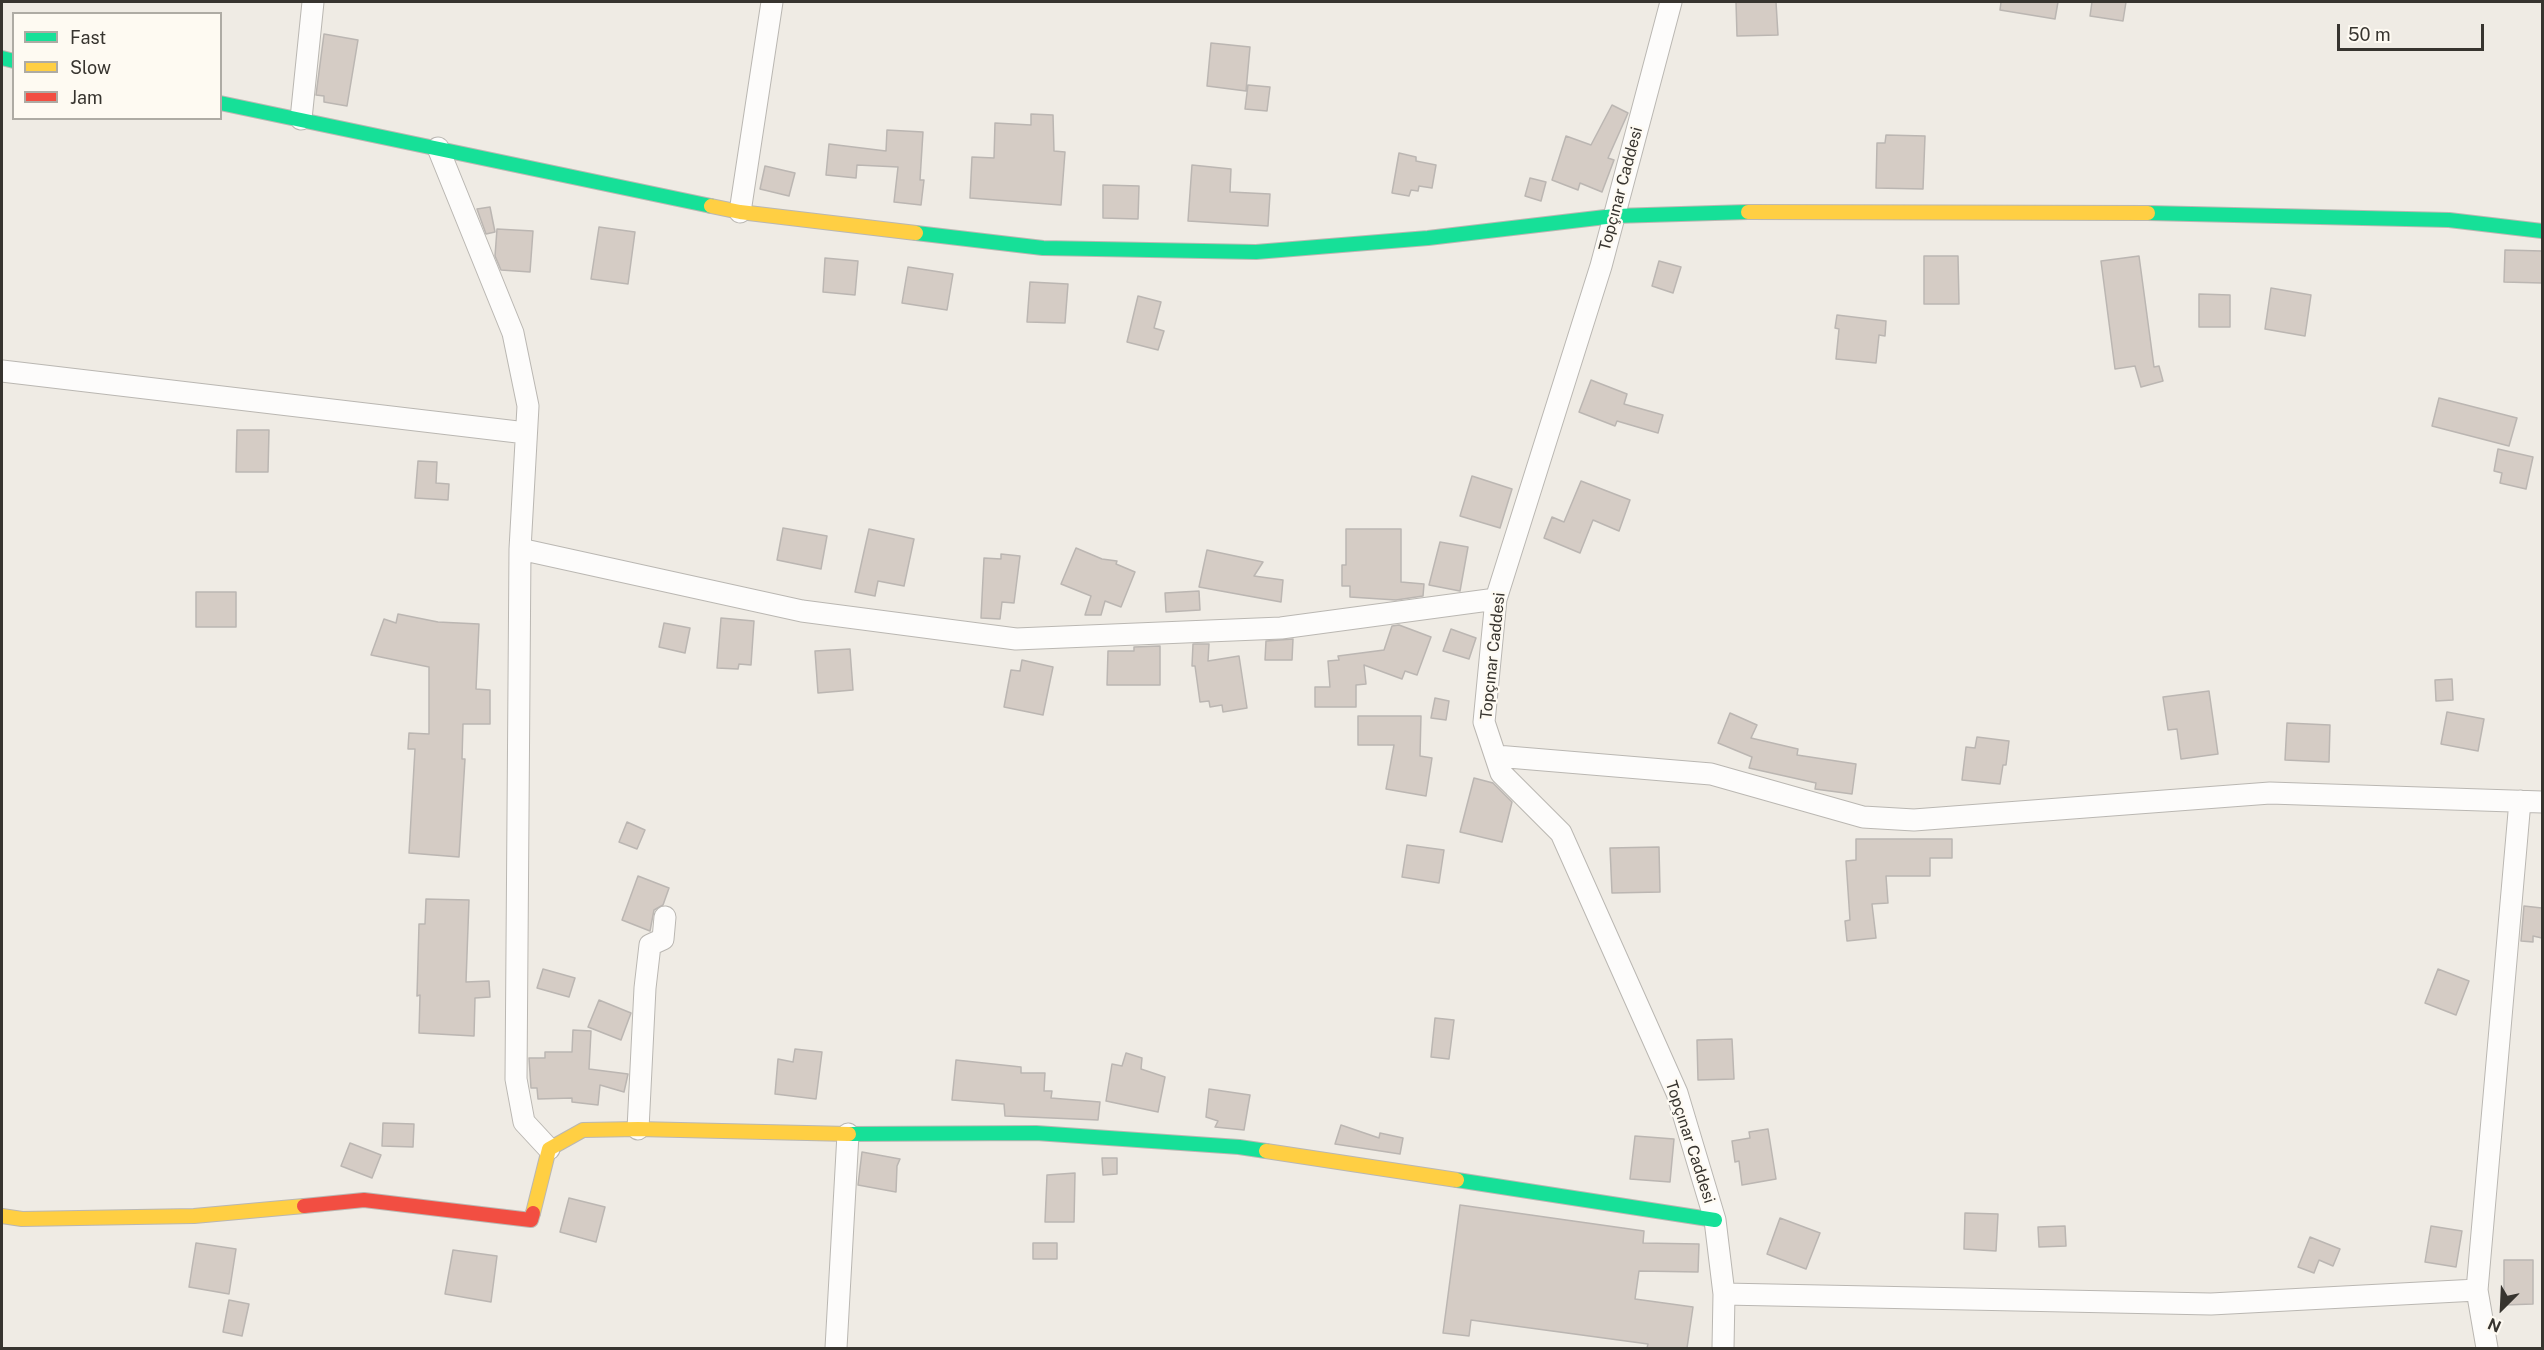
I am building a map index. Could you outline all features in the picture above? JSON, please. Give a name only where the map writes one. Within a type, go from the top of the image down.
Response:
[{"type":"street","points":[[301,119],[313,2]]},
{"type":"street","points":[[740,212],[772,2]]},
{"type":"street","name":"Topçınar Caddesi","points":[[1671,2],[1601,266],[1496,599],[1484,722],[1501,773],[1561,833],[1677,1092],[1715,1220],[1724,1294],[1723,1348]]},
{"type":"street","points":[[222,103],[740,212],[1043,248],[1256,252],[1428,238],[1614,216],[1764,212],[2088,212],[2449,220],[2542,231]]},
{"type":"street","points":[[438,148],[513,333],[528,406],[520,549],[516,1079],[524,1122],[549,1149]]},
{"type":"street","points":[[2,371],[526,433]]},
{"type":"street","points":[[520,549],[802,611],[1016,639],[1281,628],[1496,599]]},
{"type":"street","points":[[1496,756],[1711,774],[1863,817],[1914,820],[2270,793],[2542,802]]},
{"type":"street","points":[[2487,1348],[2477,1290],[2520,801]]},
{"type":"street","points":[[638,1129],[645,988],[650,945],[663,939],[665,917]]},
{"type":"street","points":[[2,1216],[22,1218],[194,1216],[364,1200],[531,1220],[549,1149],[583,1130],[638,1129],[848,1134],[1036,1133],[1239,1147],[1715,1220]]},
{"type":"street","points":[[836,1348],[848,1134]]},
{"type":"street","points":[[1724,1294],[2211,1304],[2477,1290]]},
{"type":"building","points":[[1736,2],[1776,2],[1778,35],[1737,36]]},
{"type":"building","points":[[2001,2],[2058,2],[2055,19],[2000,10]]},
{"type":"building","points":[[2092,2],[2126,2],[2123,21],[2090,16]]},
{"type":"building","points":[[324,34],[358,40],[347,106],[324,102],[324,96],[316,95]]},
{"type":"building","points":[[1211,43],[1250,47],[1246,91],[1207,86]]},
{"type":"building","points":[[1248,85],[1270,87],[1267,111],[1245,109]]},
{"type":"building","points":[[1612,105],[1628,113],[1608,158],[1614,160],[1602,192],[1580,183],[1578,190],[1552,180],[1566,136],[1591,145]]},
{"type":"building","points":[[1031,114],[1053,115],[1054,151],[1065,152],[1061,205],[970,198],[972,157],[994,158],[995,123],[1031,125]]},
{"type":"building","points":[[887,130],[923,132],[920,180],[924,180],[921,205],[894,202],[898,167],[857,165],[856,178],[826,175],[829,144],[886,151]]},
{"type":"building","points":[[1886,135],[1925,136],[1923,189],[1876,188],[1877,143],[1885,143]]},
{"type":"building","points":[[1399,153],[1416,157],[1416,161],[1436,165],[1432,188],[1419,186],[1418,191],[1411,190],[1409,196],[1392,193]]},
{"type":"building","points":[[1192,165],[1231,169],[1230,192],[1270,194],[1268,226],[1188,221]]},
{"type":"building","points":[[765,166],[795,173],[789,196],[760,189]]},
{"type":"building","points":[[1530,178],[1546,182],[1541,201],[1525,196]]},
{"type":"building","points":[[1103,185],[1139,186],[1138,219],[1103,218]]},
{"type":"building","points":[[490,207],[495,232],[486,234],[477,209]]},
{"type":"building","points":[[599,227],[635,232],[628,284],[591,279]]},
{"type":"building","points":[[497,229],[533,231],[530,272],[501,270],[495,256]]},
{"type":"building","points":[[2505,250],[2542,251],[2542,283],[2504,282]]},
{"type":"building","points":[[1924,256],[1958,256],[1959,304],[1924,304]]},
{"type":"building","points":[[2139,256],[2154,367],[2159,366],[2163,381],[2141,387],[2135,366],[2115,369],[2101,261]]},
{"type":"building","points":[[825,258],[858,261],[855,295],[823,292]]},
{"type":"building","points":[[1659,261],[1681,267],[1673,293],[1652,286]]},
{"type":"building","points":[[908,267],[953,274],[947,310],[902,303]]},
{"type":"building","points":[[1030,282],[1068,284],[1065,323],[1027,322]]},
{"type":"building","points":[[2271,288],[2311,295],[2305,336],[2265,329]]},
{"type":"building","points":[[2199,294],[2230,295],[2230,327],[2199,327]]},
{"type":"building","points":[[1138,296],[1161,302],[1154,328],[1164,331],[1158,350],[1127,342]]},
{"type":"building","points":[[1837,315],[1886,321],[1885,336],[1879,335],[1876,363],[1836,359],[1839,329],[1835,328]]},
{"type":"building","points":[[1591,380],[1627,394],[1624,404],[1663,415],[1658,433],[1617,421],[1615,426],[1579,412]]},
{"type":"building","points":[[2439,398],[2517,418],[2509,446],[2432,426]]},
{"type":"building","points":[[237,430],[269,430],[268,472],[236,472]]},
{"type":"building","points":[[2498,449],[2533,457],[2526,489],[2500,483],[2502,473],[2494,471]]},
{"type":"building","points":[[418,461],[437,462],[436,483],[449,484],[448,500],[415,498]]},
{"type":"building","points":[[1472,476],[1512,489],[1500,528],[1460,516]]},
{"type":"building","points":[[1581,481],[1630,500],[1619,531],[1593,520],[1580,553],[1544,538],[1552,517],[1564,522]]},
{"type":"building","points":[[783,528],[827,536],[821,569],[777,560]]},
{"type":"building","points":[[869,529],[914,539],[904,586],[878,581],[875,596],[855,592]]},
{"type":"building","points":[[1346,529],[1401,529],[1401,582],[1424,584],[1423,596],[1396,600],[1350,597],[1350,586],[1342,586],[1342,565],[1346,565]]},
{"type":"building","points":[[1440,542],[1468,547],[1460,591],[1429,585]]},
{"type":"building","points":[[1076,548],[1102,559],[1117,561],[1116,564],[1135,572],[1121,607],[1105,601],[1101,615],[1085,615],[1091,596],[1061,584]]},
{"type":"building","points":[[1207,550],[1263,562],[1254,576],[1283,580],[1281,602],[1199,587]]},
{"type":"building","points":[[1001,554],[1020,556],[1014,603],[1002,602],[1000,619],[981,618],[984,558],[1001,559]]},
{"type":"building","points":[[1199,591],[1200,610],[1166,612],[1165,593]]},
{"type":"building","points":[[196,592],[236,592],[236,627],[196,627]]},
{"type":"building","points":[[398,614],[438,622],[479,624],[476,689],[490,690],[490,724],[463,724],[462,759],[465,759],[459,857],[409,853],[415,749],[408,749],[409,733],[429,734],[429,667],[371,655],[384,619],[396,623]]},
{"type":"building","points":[[721,618],[754,621],[751,665],[739,664],[738,669],[717,668]]},
{"type":"building","points":[[664,623],[690,628],[685,653],[659,647]]},
{"type":"building","points":[[1399,625],[1431,637],[1417,675],[1405,671],[1402,679],[1364,665],[1366,684],[1356,685],[1356,707],[1315,707],[1315,687],[1330,687],[1328,661],[1339,660],[1338,656],[1384,650],[1392,626]]},
{"type":"building","points":[[1451,629],[1476,638],[1469,659],[1443,651]]},
{"type":"building","points":[[1293,639],[1292,660],[1265,660],[1266,641]]},
{"type":"building","points":[[1193,644],[1209,644],[1208,661],[1239,656],[1247,708],[1223,712],[1222,705],[1210,707],[1209,701],[1200,702],[1195,666],[1192,666]]},
{"type":"building","points":[[1160,646],[1160,685],[1107,685],[1108,651],[1134,651],[1134,647]]},
{"type":"building","points":[[850,649],[853,690],[818,693],[815,651]]},
{"type":"building","points":[[1022,660],[1053,667],[1043,715],[1004,707],[1011,670],[1020,671]]},
{"type":"building","points":[[2452,679],[2453,700],[2436,701],[2435,680]]},
{"type":"building","points":[[2209,691],[2218,754],[2181,759],[2177,729],[2168,730],[2163,697]]},
{"type":"building","points":[[1435,698],[1449,701],[1446,720],[1431,718]]},
{"type":"building","points":[[2447,712],[2484,719],[2478,751],[2441,744]]},
{"type":"building","points":[[1730,713],[1757,725],[1751,738],[1798,749],[1797,755],[1856,764],[1852,794],[1815,789],[1816,783],[1749,768],[1752,757],[1718,743]]},
{"type":"building","points":[[1358,716],[1421,716],[1420,756],[1432,758],[1426,796],[1386,789],[1394,745],[1358,745]]},
{"type":"building","points":[[2287,723],[2330,725],[2329,762],[2285,760]]},
{"type":"building","points":[[1977,737],[2009,741],[2006,765],[2003,765],[2000,784],[1962,780],[1966,747],[1975,748]]},
{"type":"building","points":[[1474,778],[1493,783],[1512,802],[1502,842],[1460,832]]},
{"type":"building","points":[[627,822],[645,830],[637,849],[619,842]]},
{"type":"building","points":[[1856,839],[1952,839],[1952,858],[1930,858],[1930,876],[1886,876],[1888,903],[1872,904],[1876,938],[1847,941],[1845,921],[1850,920],[1846,861],[1856,860]]},
{"type":"building","points":[[1407,845],[1444,850],[1439,883],[1402,877]]},
{"type":"building","points":[[1659,847],[1660,892],[1612,893],[1610,848]]},
{"type":"building","points":[[638,876],[669,888],[663,905],[654,910],[650,931],[622,920]]},
{"type":"building","points":[[426,899],[469,900],[466,982],[489,981],[490,997],[475,998],[474,1036],[419,1033],[420,995],[417,996],[419,924],[425,924]]},
{"type":"building","points":[[2524,906],[2542,908],[2542,938],[2533,936],[2533,942],[2521,941]]},
{"type":"building","points":[[543,969],[575,978],[569,997],[537,988]]},
{"type":"building","points":[[2438,969],[2469,981],[2456,1015],[2425,1003]]},
{"type":"building","points":[[599,1000],[631,1013],[621,1040],[588,1027]]},
{"type":"building","points":[[1435,1018],[1454,1020],[1449,1059],[1431,1057]]},
{"type":"building","points":[[573,1030],[591,1031],[589,1069],[628,1074],[624,1092],[600,1085],[598,1105],[572,1102],[572,1098],[538,1099],[537,1088],[531,1088],[529,1058],[545,1058],[545,1052],[572,1052]]},
{"type":"building","points":[[1732,1039],[1734,1079],[1698,1080],[1697,1040]]},
{"type":"building","points":[[795,1049],[822,1052],[816,1099],[775,1094],[778,1059],[793,1062]]},
{"type":"building","points":[[1126,1053],[1142,1058],[1141,1069],[1165,1077],[1158,1112],[1106,1101],[1112,1064],[1122,1066]]},
{"type":"building","points":[[956,1060],[1021,1067],[1021,1073],[1045,1073],[1044,1091],[1052,1091],[1051,1098],[1100,1102],[1098,1120],[1005,1116],[1004,1104],[952,1100]]},
{"type":"building","points":[[1209,1089],[1250,1095],[1244,1130],[1215,1127],[1218,1121],[1206,1117]]},
{"type":"building","points":[[383,1123],[414,1124],[413,1147],[382,1146]]},
{"type":"building","points":[[1341,1125],[1379,1138],[1380,1133],[1403,1138],[1400,1154],[1335,1144]]},
{"type":"building","points":[[1768,1129],[1776,1179],[1742,1185],[1739,1161],[1735,1162],[1732,1141],[1750,1138],[1749,1132]]},
{"type":"building","points":[[1635,1136],[1674,1139],[1670,1182],[1630,1179]]},
{"type":"building","points":[[350,1143],[381,1155],[372,1178],[341,1166]]},
{"type":"building","points":[[862,1152],[900,1159],[897,1166],[896,1192],[858,1185]]},
{"type":"building","points":[[1102,1158],[1117,1158],[1117,1174],[1103,1175]]},
{"type":"building","points":[[1075,1173],[1074,1222],[1045,1222],[1047,1175]]},
{"type":"building","points":[[569,1198],[605,1207],[596,1242],[560,1232]]},
{"type":"building","points":[[1460,1205],[1644,1231],[1643,1243],[1699,1244],[1698,1272],[1639,1271],[1635,1299],[1693,1307],[1687,1348],[1647,1348],[1648,1344],[1471,1320],[1469,1336],[1443,1333]]},
{"type":"building","points":[[1965,1213],[1998,1214],[1996,1251],[1964,1249]]},
{"type":"building","points":[[1780,1218],[1820,1233],[1806,1269],[1767,1254]]},
{"type":"building","points":[[2065,1226],[2066,1246],[2039,1247],[2038,1227]]},
{"type":"building","points":[[2431,1226],[2462,1231],[2456,1267],[2425,1262]]},
{"type":"building","points":[[2310,1237],[2340,1249],[2333,1266],[2319,1260],[2314,1273],[2298,1267]]},
{"type":"building","points":[[196,1243],[236,1249],[229,1294],[189,1287]]},
{"type":"building","points":[[1033,1243],[1057,1243],[1057,1259],[1033,1259]]},
{"type":"building","points":[[453,1250],[497,1256],[491,1302],[445,1294]]},
{"type":"building","points":[[2504,1260],[2533,1260],[2533,1304],[2504,1305]]},
{"type":"building","points":[[229,1300],[249,1304],[242,1336],[223,1332]]},
{"type":"traffic: fast","points":[[2,58],[12,60]]},
{"type":"traffic: fast","points":[[222,103],[711,206]]},
{"type":"traffic: fast","points":[[916,233],[1043,248],[1256,252],[1428,238],[1614,216],[1748,212]]},
{"type":"traffic: fast","points":[[2148,213],[2449,220],[2542,231]]},
{"type":"traffic: fast","points":[[849,1134],[1036,1133],[1239,1147],[1266,1151]]},
{"type":"traffic: fast","points":[[1457,1180],[1715,1220]]},
{"type":"traffic: slow","points":[[711,206],[740,212],[916,233]]},
{"type":"traffic: slow","points":[[1748,212],[2148,213]]},
{"type":"traffic: slow","points":[[533,1213],[549,1149],[583,1130],[638,1129],[849,1134]]},
{"type":"traffic: slow","points":[[1266,1151],[1457,1180]]},
{"type":"traffic: slow","points":[[2,1216],[22,1219],[194,1216],[304,1206]]},
{"type":"traffic: jam","points":[[304,1206],[364,1200],[531,1220],[533,1213]]}]
